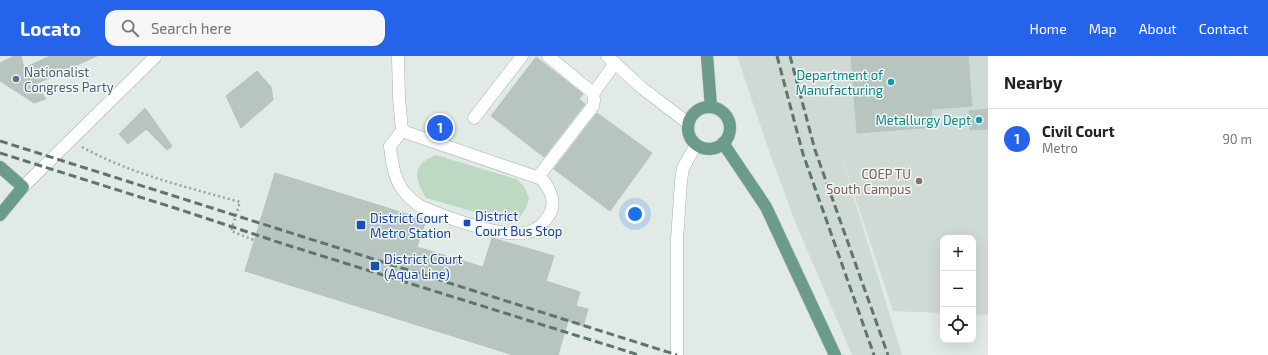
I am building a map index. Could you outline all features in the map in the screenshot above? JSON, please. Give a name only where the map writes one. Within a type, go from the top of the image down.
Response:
[{"type":"main road","points":[[707,56],[711,107]]},
{"type":"main road","points":[[705,107],[711,107],[722,111],[729,121],[729,133],[723,144],[713,149],[707,149],[696,145],[689,135],[688,123],[694,112],[705,107]]},
{"type":"main road","points":[[723,144],[766,207],[835,355]]},
{"type":"main road","points":[[0,167],[23,187],[1,212]]},
{"type":"street","points":[[398,56],[399,98],[402,131],[390,146],[392,165],[396,179],[405,193],[418,205],[448,217],[494,231],[512,234],[528,233],[542,225],[551,213],[553,200],[548,187],[542,179],[402,131]]},
{"type":"street","points":[[474,118],[522,56]]},
{"type":"street","points":[[548,56],[593,94]]},
{"type":"street","points":[[23,187],[153,58]]},
{"type":"street","points":[[538,177],[592,106],[594,100],[593,94],[611,60],[642,88],[688,123]]},
{"type":"street","points":[[677,355],[677,240],[681,181],[684,168],[696,145]]},
{"type":"path","points":[[71,140],[118,164],[152,177],[240,202],[231,231],[254,240]]},
{"type":"shaded area","name":"COEP TU South Campus","points":[[737,56],[988,56],[988,315],[976,314],[976,235],[940,235],[940,313],[893,311],[840,152],[902,355],[852,355],[796,224],[769,151]]},
{"type":"green space","points":[[436,155],[516,179],[524,186],[529,198],[526,208],[520,217],[510,222],[426,198],[419,184],[417,173],[422,163]]},
{"type":"building","points":[[14,56],[21,56],[24,68],[50,56],[97,56],[36,84],[46,99],[34,103],[0,81],[0,63]]},
{"type":"building","name":"Department of Manufacturing","points":[[851,56],[968,56],[972,106],[931,109],[933,127],[857,133]]},
{"type":"building","points":[[536,57],[583,94],[579,99],[585,104],[544,157],[491,116]]},
{"type":"building","points":[[257,71],[271,87],[273,100],[241,128],[226,96]]},
{"type":"building","points":[[145,108],[172,146],[167,150],[146,129],[128,144],[119,134]]},
{"type":"building","name":"Metallurgy Dept","points":[[988,109],[988,129],[970,130],[969,111]]},
{"type":"building","points":[[597,113],[652,153],[610,211],[554,169]]},
{"type":"building","points":[[275,173],[426,220],[417,247],[483,267],[492,238],[554,256],[546,281],[580,292],[576,306],[588,309],[583,326],[568,321],[558,355],[513,355],[245,271]]},
{"type":"railway","points":[[777,56],[803,154],[874,355]]},
{"type":"railway","points":[[790,56],[815,150],[888,355]]},
{"type":"railway","points":[[0,141],[677,355]]},
{"type":"railway","points":[[0,153],[287,245],[639,355]]},
{"type":"place","name":"Nationalist Congress Party","points":[[16,79]]},
{"type":"place","name":"Department of Manufacturing","points":[[891,82]]},
{"type":"place","name":"Metallurgy Dept","points":[[979,120]]},
{"type":"place","name":"Civil Court","points":[[440,128]]},
{"type":"place","name":"COEP TU South Campus","points":[[919,181]]},
{"type":"place","name":"District Court Bus Stop","points":[[467,223]]},
{"type":"place","name":"District Court Metro Station","points":[[361,225]]},
{"type":"place","name":"District Court (Aqua Line)","points":[[375,266]]}]
